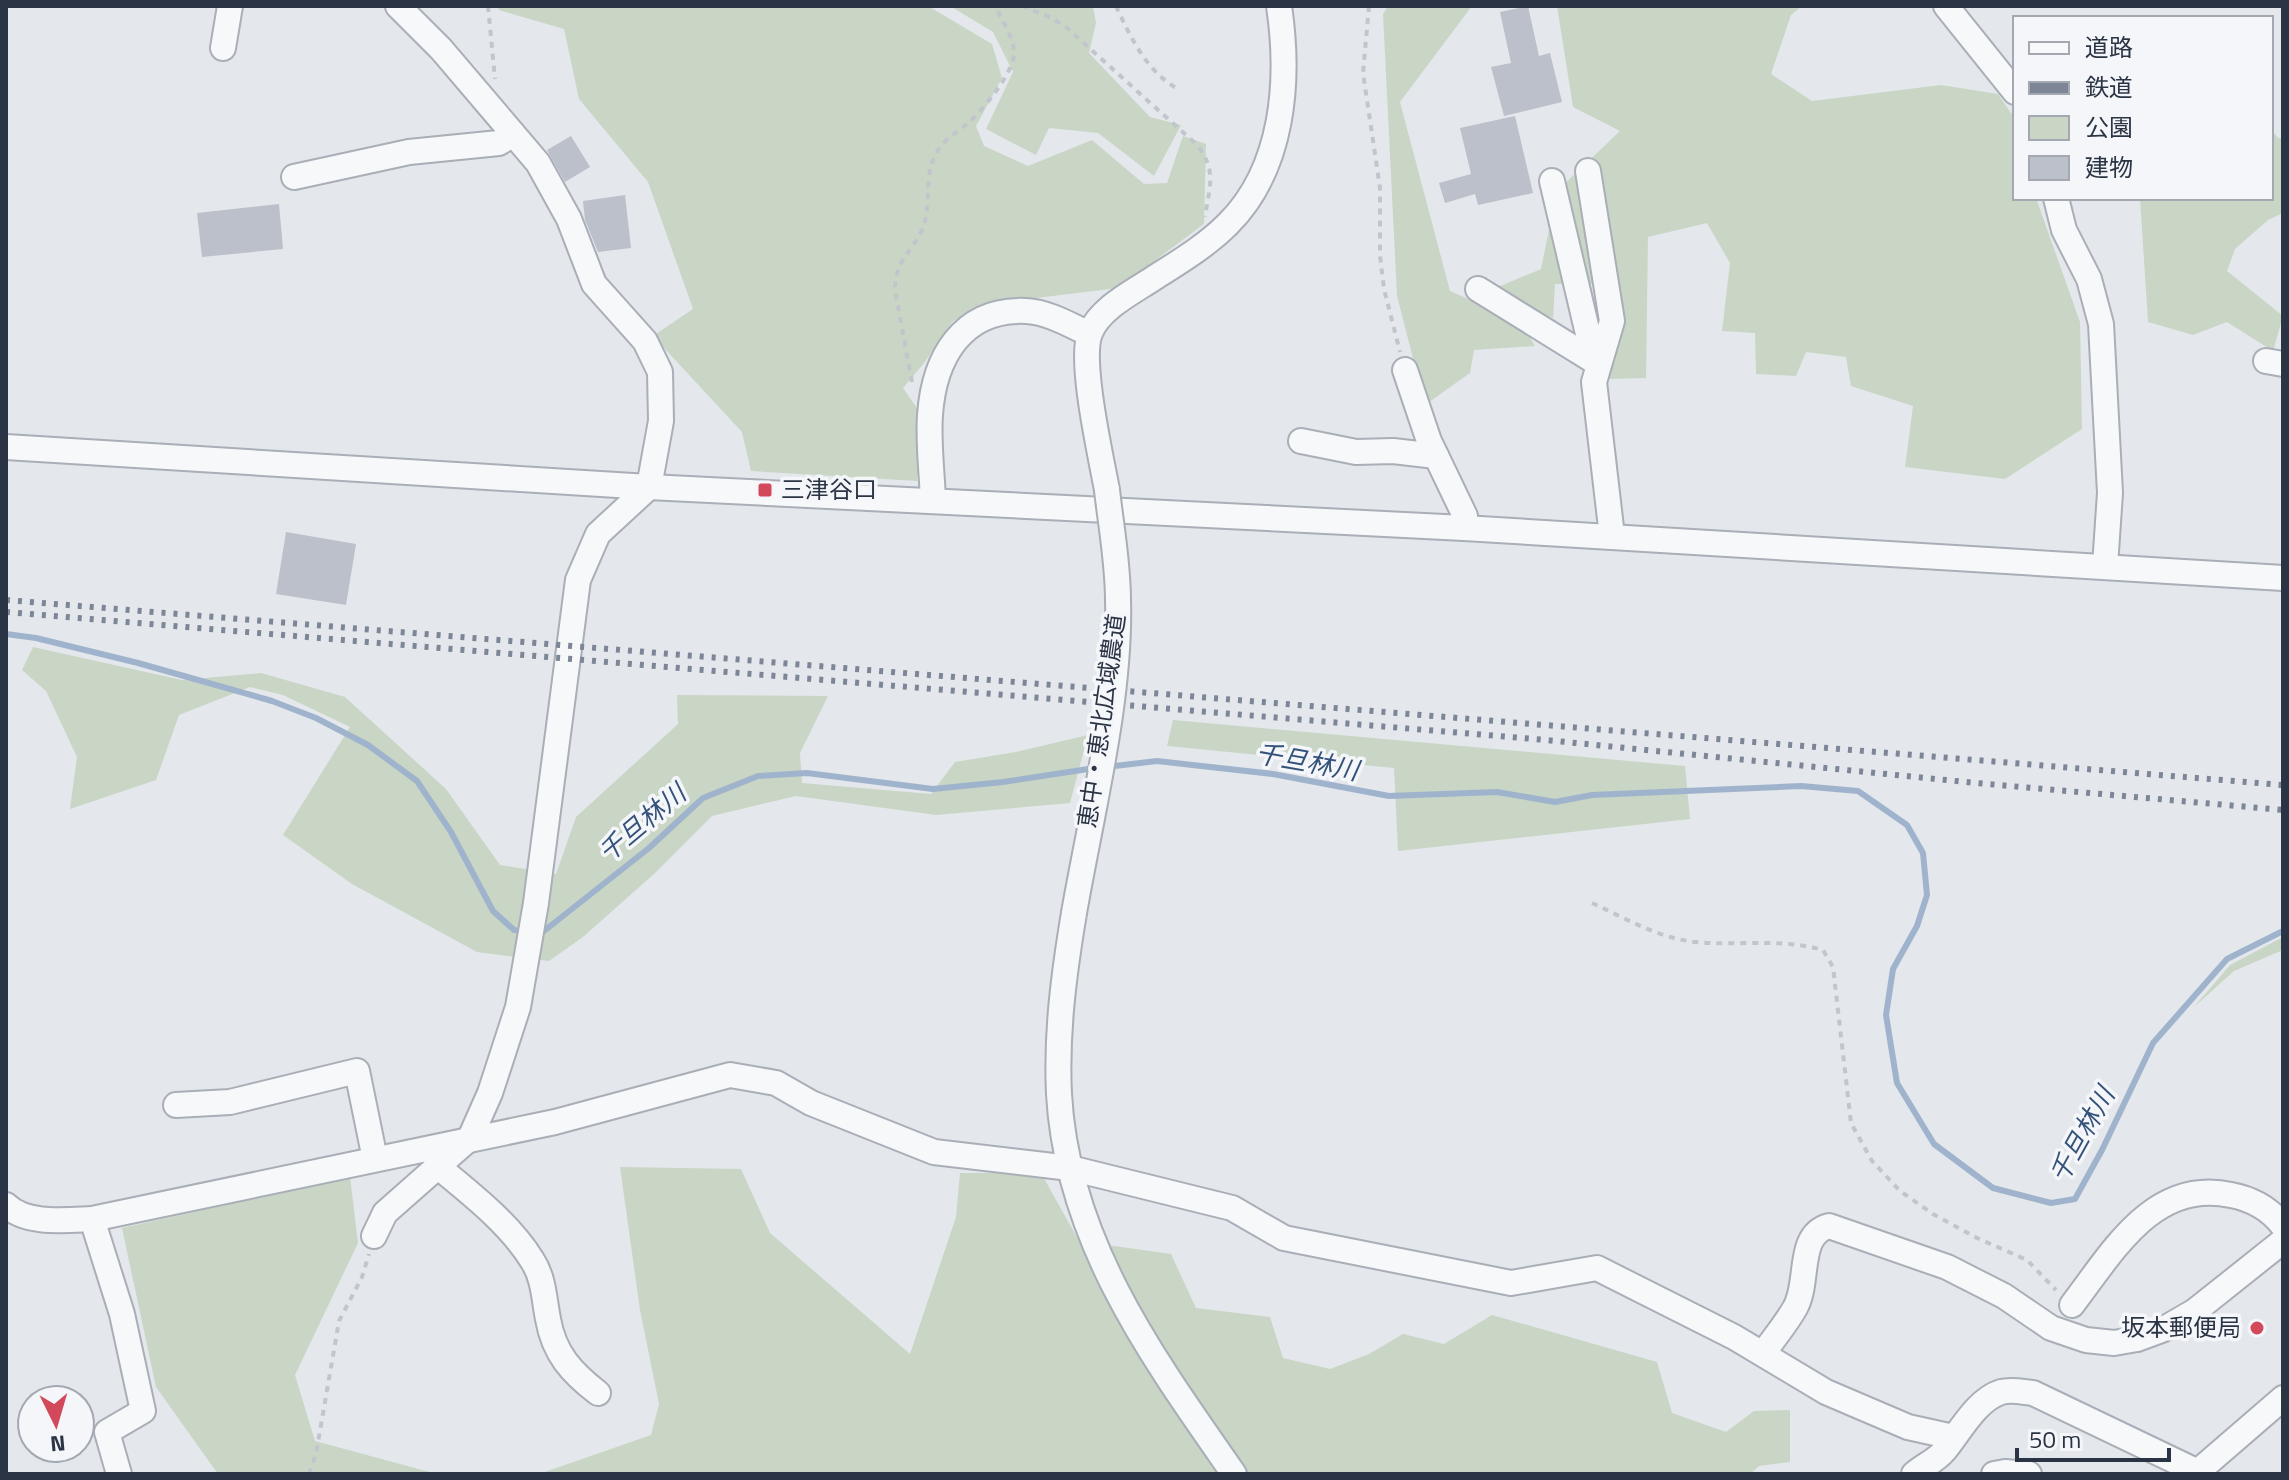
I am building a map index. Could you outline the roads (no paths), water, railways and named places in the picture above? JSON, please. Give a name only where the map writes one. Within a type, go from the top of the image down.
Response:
[{"type":"street","points":[[223,48],[230,6]]},
{"type":"street","points":[[374,1236],[385,1213],[470,1138],[490,1093],[518,1007],[536,903],[578,580],[598,534],[649,487],[661,421],[660,372],[645,341],[594,284],[569,219],[538,163],[441,49],[398,6]]},
{"type":"street","points":[[933,501],[934,382],[943,357],[955,338],[986,317],[1028,311],[1053,317],[1089,334],[1106,312],[1229,223],[1255,188],[1275,137],[1284,79],[1279,6]]},
{"type":"street","points":[[1946,6],[2013,90]]},
{"type":"street","points":[[294,177],[409,152],[499,143],[513,134]]},
{"type":"street","points":[[1588,171],[1612,321],[1594,382],[1612,536]]},
{"type":"street","points":[[1552,181],[1588,334],[1599,364]]},
{"type":"street","points":[[2056,200],[2064,230],[2089,279],[2101,324],[2110,493],[2105,566]]},
{"type":"street","points":[[1478,289],[1599,364]]},
{"type":"street","name":"恵中・恵北広域農道","points":[[1089,334],[1087,373],[1107,490],[1118,599],[1116,655],[1107,727],[1063,983],[1059,1095],[1070,1168],[1100,1260],[1124,1309],[1234,1474]]},
{"type":"street","points":[[1405,370],[1436,456],[1465,516],[1464,528]]},
{"type":"street","points":[[1301,441],[1356,452],[1393,451],[1436,456]]},
{"type":"street","points":[[6,447],[649,487],[1612,536],[2283,578]]},
{"type":"street","points":[[176,1105],[230,1102],[357,1071],[375,1159]]},
{"type":"street","points":[[6,1205],[11,1210],[52,1220],[92,1219],[555,1122],[730,1075],[776,1083],[811,1103],[934,1152],[1070,1168],[1232,1208],[1284,1238],[1511,1283],[1597,1268],[1734,1337],[1826,1392],[1908,1427],[1953,1437]]},
{"type":"street","points":[[436,1165],[502,1224],[532,1260],[542,1280],[549,1324],[561,1356],[572,1373],[598,1393]]},
{"type":"street","points":[[2072,1305],[2137,1223],[2176,1198],[2215,1192],[2234,1195],[2266,1209],[2283,1226]]},
{"type":"street","points":[[92,1219],[122,1314],[143,1411],[107,1432],[119,1474]]},
{"type":"street","points":[[1763,1354],[1801,1295],[1810,1237],[1818,1229],[1829,1226],[1947,1267],[2004,1296],[2051,1328],[2086,1340],[2114,1343],[2164,1329],[2195,1311],[2283,1241]]},
{"type":"street","points":[[1914,1474],[1943,1453],[1953,1437],[1991,1397],[2002,1391],[2033,1393],[2197,1473],[2283,1398]]},
{"type":"street","points":[[1994,1474],[2029,1474]]},
{"type":"waterway","name":"千旦林川","points":[[6,634],[36,638],[138,663],[272,701],[316,718],[368,745],[417,781],[451,832],[493,911],[514,930],[526,931]]},
{"type":"waterway","name":"千旦林川","points":[[1106,767],[1157,761],[1273,774],[1389,796],[1497,792],[1555,802],[1592,795],[1801,786],[1858,791],[1907,825],[1923,853],[1927,895],[1917,926],[1893,969],[1886,1015],[1897,1083],[1934,1144],[1993,1188],[2051,1203],[2075,1199],[2153,1043],[2227,959],[2283,931]]},
{"type":"waterway","name":"千旦林川","points":[[537,931],[544,931],[649,848],[703,798],[758,776],[807,773],[933,789],[1095,768]]},
{"type":"railway","points":[[6,600],[2283,785]]},
{"type":"railway","points":[[6,612],[1546,740],[2283,810]]},
{"type":"place","name":"三津谷口","points":[[765,490]]},
{"type":"place","name":"坂本郵便局","points":[[2257,1328]]}]
